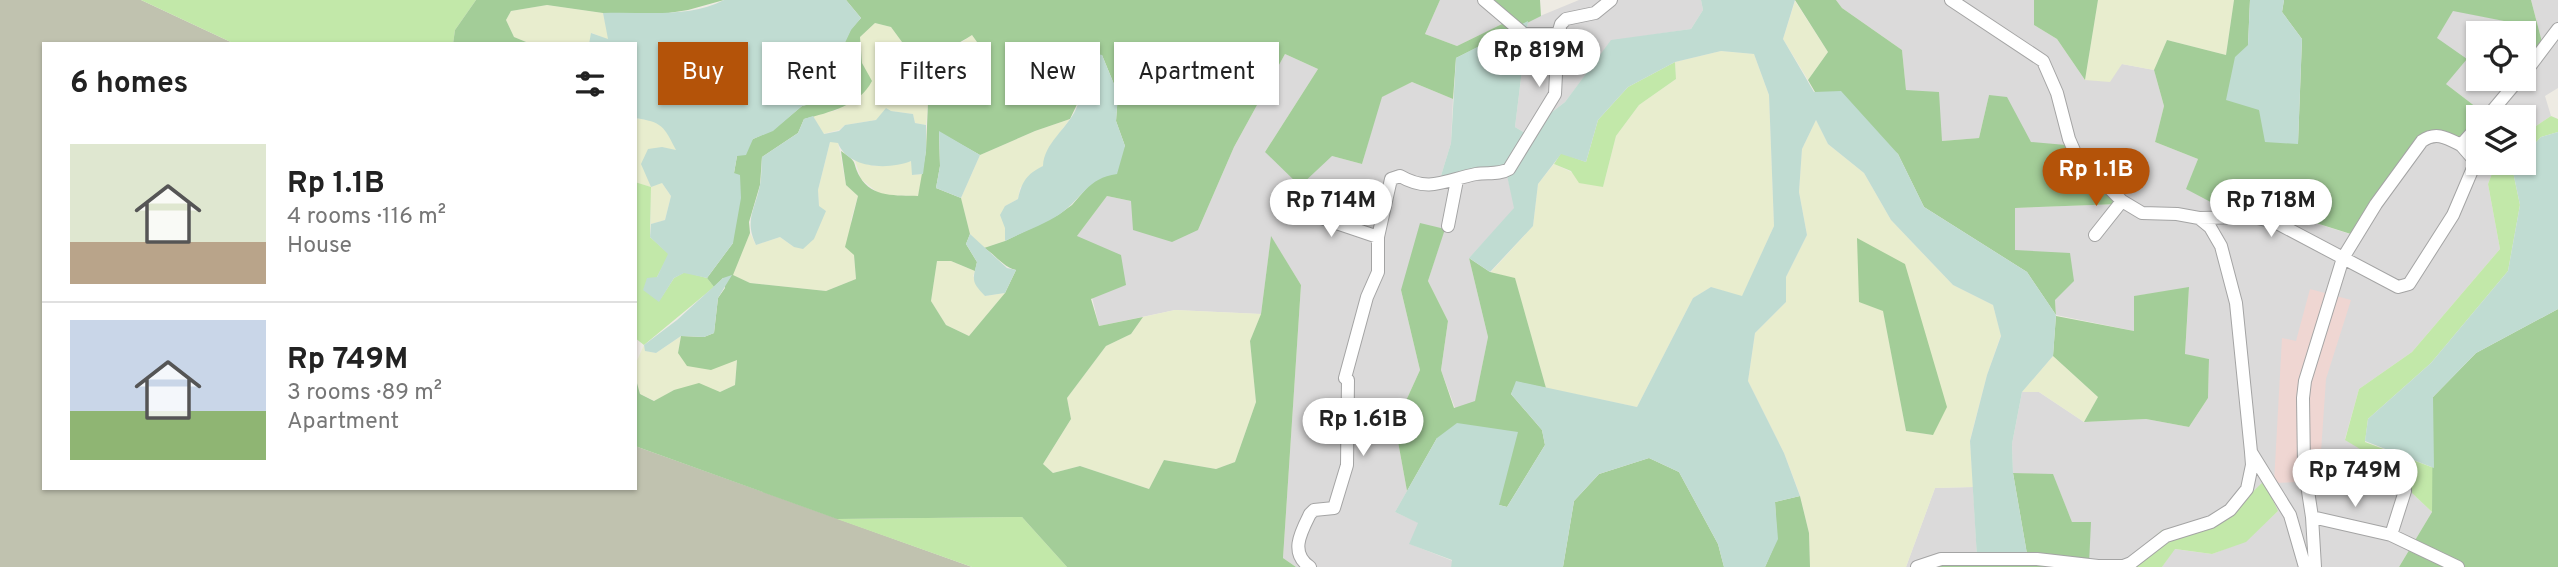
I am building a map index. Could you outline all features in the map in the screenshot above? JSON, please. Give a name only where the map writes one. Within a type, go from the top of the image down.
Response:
[{"type":"street","points":[[1484,0],[1524,34],[1558,34]]},
{"type":"street","points":[[1310,567],[1301,561],[1297,548],[1310,514],[1314,510],[1334,508],[1347,465],[1348,380],[1345,378],[1367,297],[1378,272],[1378,237],[1391,179],[1399,176],[1413,184],[1433,186],[1476,174],[1504,172],[1509,169],[1555,94],[1559,64],[1558,34],[1561,24],[1566,19],[1595,13],[1611,0]]},
{"type":"street","points":[[1951,0],[2043,61],[2057,93],[2076,155],[2122,201],[2142,213],[2199,218],[2252,217],[2275,222],[2343,258],[2398,287],[2409,285],[2453,215],[2474,160],[2461,145],[2437,135],[2422,141],[2376,204],[2343,258],[2310,364],[2303,398],[2304,465],[2312,517],[2315,567]]},
{"type":"street","points":[[2536,58],[2558,29]]},
{"type":"street","points":[[2497,105],[2509,91]]},
{"type":"street","points":[[2461,145],[2466,140]]},
{"type":"street","points":[[1448,226],[1457,180]]},
{"type":"street","points":[[2095,235],[2122,201]]},
{"type":"street","points":[[1295,209],[1378,237]]},
{"type":"street","points":[[1917,567],[1941,559],[2037,559],[2123,566],[2131,563],[2166,536],[2210,522],[2230,510],[2247,489],[2252,465],[2236,303],[2221,246],[2210,227],[2199,218]]},
{"type":"street","points":[[2251,452],[2290,515],[2305,567]]},
{"type":"street","points":[[2391,535],[2405,491]]},
{"type":"street","points":[[2312,517],[2391,535],[2458,567]]},
{"type":"shaded area","points":[[0,0],[141,0],[231,42],[42,42],[42,490],[637,490],[637,447],[972,567],[0,567]]},
{"type":"shaded area","points":[[724,0],[846,0],[861,18],[845,42],[762,42],[762,105],[806,105],[773,131],[753,139],[746,155],[737,156],[734,173],[740,175],[741,198],[733,243],[707,278],[684,273],[674,278],[659,302],[643,290],[647,278],[657,277],[668,254],[650,237],[651,224],[665,220],[671,196],[662,183],[651,187],[641,164],[648,149],[662,147],[676,150],[661,126],[637,118],[637,42],[589,42],[591,33],[608,39],[603,13],[695,10]]},
{"type":"shaded area","points":[[1440,0],[1481,0],[1495,8],[1502,24],[1457,46],[1425,34]]},
{"type":"shaded area","points":[[1579,0],[1701,0],[1703,10],[1691,29],[1611,41],[1565,102],[1525,133],[1515,127],[1528,21]]},
{"type":"shaded area","points":[[1701,0],[1795,0],[1783,39],[1814,92],[1841,91],[1898,154],[1924,207],[2027,272],[2056,315],[2053,356],[2022,392],[2012,444],[2013,473],[2027,554],[1977,558],[1970,441],[1987,375],[2001,336],[1993,305],[1953,285],[1891,220],[1864,173],[1828,144],[1816,120],[1802,149],[1799,192],[1807,235],[1786,277],[1786,302],[1755,333],[1748,381],[1784,453],[1800,496],[1775,502],[1778,539],[1765,567],[1724,567],[1718,544],[1679,472],[1649,458],[1599,474],[1574,501],[1563,567],[1451,567],[1452,560],[1409,544],[1418,523],[1395,512],[1437,438],[1457,423],[1518,432],[1499,505],[1507,507],[1545,445],[1542,430],[1511,394],[1516,381],[1637,407],[1693,298],[1711,287],[1742,296],[1774,226],[1769,95],[1754,54],[1721,51],[1675,62],[1628,87],[1598,120],[1586,162],[1561,154],[1538,184],[1533,226],[1490,272],[1469,258],[1514,208],[1506,171],[1440,179],[1451,143],[1456,58],[1528,21],[1515,127],[1525,133],[1565,102],[1611,40],[1691,29],[1703,10]]},
{"type":"shaded area","points":[[1836,0],[2034,0],[2034,25],[2057,39],[2085,80],[2122,64],[2154,70],[2164,106],[2155,142],[2198,159],[2187,189],[2230,196],[2353,235],[2426,135],[2466,128],[2466,175],[2491,175],[2488,184],[2500,249],[2412,352],[2359,389],[2345,439],[2375,458],[2432,512],[2399,567],[2162,567],[2174,549],[2212,554],[2246,541],[2278,511],[2238,506],[2121,567],[2053,567],[2090,522],[2072,522],[2053,475],[2013,473],[2012,444],[2022,392],[2039,392],[2084,422],[2146,419],[2189,427],[2208,398],[2209,359],[2185,355],[2189,288],[2135,296],[2134,331],[2056,315],[2055,300],[2015,250],[2015,208],[2118,204],[2031,142],[1989,95],[1979,138],[1942,141],[1906,90],[1902,50],[1842,8]]},
{"type":"shaded area","points":[[2098,0],[2234,0],[2226,55],[2167,40],[2154,70],[2122,64],[2110,82],[2085,80]]},
{"type":"shaded area","points":[[2250,0],[2284,0],[2282,12],[2302,39],[2298,144],[2265,142],[2259,110],[2226,100],[2235,57],[2248,45]]},
{"type":"shaded area","points":[[2531,0],[2558,0],[2558,88],[2545,96],[2551,116],[2536,126],[2536,105],[2473,105],[2446,84],[2437,38],[2453,10],[2505,21],[2466,21],[2466,91],[2536,91],[2536,54],[2542,42]]},
{"type":"shaded area","points":[[1795,1],[1828,52],[1808,80],[1783,39]]},
{"type":"shaded area","points":[[547,5],[603,13],[609,40],[592,33],[590,42],[526,42],[514,37],[506,20],[511,11]]},
{"type":"shaded area","points":[[875,23],[891,27],[902,42],[875,42],[875,105],[928,105],[926,125],[915,123],[913,114],[891,111],[876,120],[845,125],[839,130],[823,134],[813,116],[837,110],[843,105],[861,105],[861,90],[871,81],[862,63],[860,37]]},
{"type":"shaded area","points":[[972,35],[977,42],[962,42]]},
{"type":"shaded area","points":[[1721,51],[1754,54],[1769,95],[1774,226],[1742,297],[1711,287],[1693,298],[1637,407],[1546,388],[1515,279],[1491,272],[1533,226],[1538,184],[1554,164],[1603,187],[1616,136],[1639,105],[1676,79],[1675,62]]},
{"type":"shaded area","points":[[1285,54],[1318,69],[1265,152],[1332,156],[1362,164],[1381,97],[1412,82],[1453,99],[1451,143],[1440,179],[1506,171],[1515,208],[1469,258],[1488,337],[1475,402],[1455,408],[1441,370],[1448,321],[1428,281],[1444,230],[1401,290],[1420,370],[1395,425],[1407,491],[1395,512],[1419,523],[1410,544],[1453,561],[1451,567],[1296,567],[1283,558],[1301,285],[1271,237],[1261,314],[1175,310],[1099,326],[1077,236],[1107,196],[1131,201],[1198,230],[1234,147],[1257,105],[1279,105],[1279,65]]},
{"type":"shaded area","points":[[1102,55],[1114,84],[1116,121],[1125,146],[1117,174],[1092,184],[1068,208],[1053,218],[1005,241],[1005,228],[1000,215],[1005,206],[1018,199],[1026,179],[1043,166],[1047,150],[1077,105],[1100,105]]},
{"type":"shaded area","points":[[886,108],[913,114],[915,123],[926,125],[923,174],[912,175],[911,161],[892,166],[860,162],[843,152],[838,143],[830,142],[818,190],[819,206],[826,211],[814,239],[803,249],[794,247],[780,237],[756,245],[751,222],[761,182],[762,157],[798,133],[804,119],[813,116],[824,134],[839,131],[845,125],[876,120]]},
{"type":"shaded area","points":[[637,118],[656,121],[665,128],[677,151],[662,183],[671,196],[665,220],[651,224],[651,187],[637,183]]},
{"type":"shaded area","points":[[1070,119],[1052,143],[1043,166],[1020,188],[1018,199],[1005,206],[1005,241],[984,248],[970,234],[961,198],[980,155]]},
{"type":"shaded area","points":[[1816,120],[1828,144],[1864,173],[1891,220],[1953,285],[1993,305],[2001,335],[1987,375],[1970,440],[1973,487],[1935,488],[1906,567],[1810,567],[1809,533],[1800,495],[1784,453],[1748,381],[1755,333],[1786,302],[1786,277],[1807,235],[1799,192],[1802,149]],"holes":[[[1883,310],[1933,435],[1906,431]]]},
{"type":"shaded area","points":[[939,131],[980,155],[961,198],[936,188],[940,166]]},
{"type":"shaded area","points":[[2558,132],[2558,309],[2476,353],[2433,397],[2434,468],[2365,441],[2368,419],[2431,363],[2508,271],[2520,205],[2514,175],[2536,175],[2536,142],[2541,137]]},
{"type":"shaded area","points":[[830,142],[838,142],[846,185],[858,196],[851,220],[856,279],[826,291],[750,283],[732,275],[750,233],[756,245],[780,237],[794,247],[819,207],[818,190]]},
{"type":"shaded area","points":[[855,160],[874,166],[912,161],[912,175],[923,174],[918,196],[881,195],[861,179]]},
{"type":"shaded area","points":[[970,234],[1007,268],[1016,270],[1005,293],[985,296],[975,284],[977,262],[966,244]]},
{"type":"shaded area","points":[[937,260],[951,261],[975,271],[973,276],[985,296],[1005,293],[969,336],[946,325],[931,301]]},
{"type":"shaded area","points":[[732,275],[718,298],[714,333],[704,337],[681,336],[656,353],[645,351],[644,345],[677,320],[723,278]]},
{"type":"shaded area","points":[[2310,289],[2351,300],[2326,379],[2319,481],[2274,483],[2282,338],[2296,341]]},
{"type":"shaded area","points":[[1175,310],[1261,314],[1250,341],[1256,402],[1235,462],[1216,469],[1164,460],[1149,489],[1080,466],[1053,473],[1043,464],[1071,419],[1067,398],[1106,346],[1131,334],[1143,317]]},
{"type":"shaded area","points":[[681,336],[678,353],[737,359],[735,385],[720,392],[674,390],[655,401],[640,394],[637,361],[644,345],[646,351],[656,353]]},
{"type":"shaded area","points":[[2053,356],[2098,397],[2084,422],[2039,392],[2022,392]]},
{"type":"shaded area","points":[[1973,487],[1977,558],[1932,567],[1906,567],[1935,488]]},
{"type":"green space","points":[[141,0],[476,0],[455,30],[453,42],[231,42]]},
{"type":"green space","points":[[476,0],[724,0],[662,14],[603,13],[547,5],[511,11],[506,20],[514,37],[526,42],[453,42],[455,30]]},
{"type":"green space","points":[[846,0],[1440,0],[1425,34],[1457,46],[1502,24],[1495,8],[1481,0],[1540,0],[1541,16],[1456,58],[1453,99],[1412,82],[1382,97],[1362,164],[1332,156],[1300,186],[1265,152],[1318,69],[1285,54],[1279,65],[1279,42],[1114,42],[1114,84],[1100,55],[1100,42],[1005,42],[1005,105],[1077,105],[1070,119],[980,155],[939,132],[940,166],[936,188],[961,198],[970,234],[966,244],[977,262],[975,271],[951,261],[937,261],[931,301],[946,325],[969,336],[1005,293],[1016,270],[984,248],[1005,241],[1058,215],[1072,205],[1091,183],[1103,176],[1125,146],[1116,121],[1117,105],[1257,105],[1234,147],[1198,230],[1172,242],[1133,230],[1131,201],[1107,196],[1077,236],[1121,255],[1126,285],[1091,299],[1099,326],[1143,317],[1131,334],[1106,346],[1067,398],[1071,419],[1043,464],[1053,473],[1080,466],[1149,489],[1164,460],[1216,469],[1235,462],[1256,402],[1250,341],[1261,314],[1271,236],[1301,285],[1283,558],[1296,567],[1067,567],[1022,517],[837,519],[637,447],[637,383],[640,394],[654,401],[674,390],[699,383],[720,392],[735,385],[737,360],[711,370],[687,366],[678,353],[681,336],[704,337],[714,333],[718,298],[725,288],[723,278],[714,287],[707,278],[733,243],[734,173],[737,156],[753,139],[773,130],[802,106],[847,105],[804,119],[798,133],[762,157],[760,185],[749,222],[750,233],[733,275],[750,283],[826,291],[856,279],[854,255],[845,247],[858,196],[846,185],[841,151],[853,161],[860,177],[871,189],[886,194],[918,196],[926,151],[928,105],[991,105],[991,42],[977,42],[972,35],[961,42],[902,42],[891,27],[875,23],[860,37],[860,42],[844,42],[861,18]]},
{"type":"green space","points":[[1795,0],[1836,0],[1842,8],[1902,50],[1906,90],[1939,92],[1942,141],[1979,138],[1989,95],[2007,97],[2031,142],[2066,145],[2119,204],[2015,208],[2015,250],[2070,253],[2074,281],[2055,300],[2056,315],[2027,272],[1924,207],[1898,154],[1815,92],[1808,80],[1828,52]]},
{"type":"green space","points":[[2034,0],[2098,0],[2085,80],[2057,39],[2034,25]]},
{"type":"green space","points":[[2234,0],[2250,0],[2248,45],[2259,110],[2298,143],[2302,39],[2282,12],[2284,0],[2531,0],[2542,42],[2536,51],[2536,21],[2504,21],[2453,11],[2437,38],[2466,58],[2446,84],[2473,105],[2466,105],[2466,135],[2455,143],[2426,135],[2354,235],[2231,196],[2222,208],[2186,189],[2198,159],[2155,142],[2164,106],[2154,70],[2167,40],[2226,55]]},
{"type":"green space","points":[[861,50],[862,63],[872,81],[861,95]]},
{"type":"green space","points":[[1675,62],[1676,79],[1639,105],[1616,136],[1603,187],[1579,183],[1571,171],[1554,164],[1561,153],[1586,162],[1598,120],[1628,87]]},
{"type":"green space","points":[[2551,116],[2558,119],[2558,132],[2541,137],[2536,142],[2536,126]]},
{"type":"green space","points":[[2491,175],[2514,175],[2520,205],[2508,271],[2431,363],[2368,419],[2365,442],[2434,468],[2432,512],[2375,458],[2345,440],[2359,389],[2412,352],[2500,249],[2488,184]]},
{"type":"green space","points":[[637,183],[651,187],[650,237],[669,254],[657,277],[659,301],[674,278],[685,272],[707,278],[714,287],[644,345],[637,340]]},
{"type":"green space","points":[[1420,223],[1445,229],[1428,281],[1448,321],[1441,370],[1454,408],[1475,401],[1488,337],[1469,258],[1490,272],[1515,278],[1546,388],[1517,382],[1511,394],[1542,430],[1545,445],[1507,507],[1499,505],[1437,438],[1407,491],[1395,425],[1420,370],[1401,290]]},
{"type":"green space","points":[[1857,238],[1905,264],[1947,407],[1933,435],[1906,431],[1883,311],[1859,302]]},
{"type":"green space","points":[[2189,287],[2185,354],[2209,359],[2208,398],[2189,427],[2146,419],[2084,422],[2098,397],[2053,356],[2056,315],[2134,331],[2134,296]]},
{"type":"green space","points":[[2558,309],[2558,567],[2399,567],[2432,512],[2433,397],[2476,353]]},
{"type":"green space","points":[[1649,458],[1679,472],[1718,544],[1724,567],[1563,567],[1574,501],[1599,474]]},
{"type":"green space","points":[[2013,473],[2053,474],[2072,522],[2091,522],[2089,564],[2053,567],[1932,567],[1932,562],[2027,554]]},
{"type":"green space","points":[[2264,481],[2278,511],[2246,542],[2212,554],[2175,549],[2162,567],[2121,567],[2162,530],[2203,527],[2238,506]]},
{"type":"green space","points":[[1800,496],[1809,533],[1810,567],[1765,567],[1777,539],[1775,502]]},
{"type":"green space","points":[[1022,517],[1067,567],[972,567],[837,519]]}]
